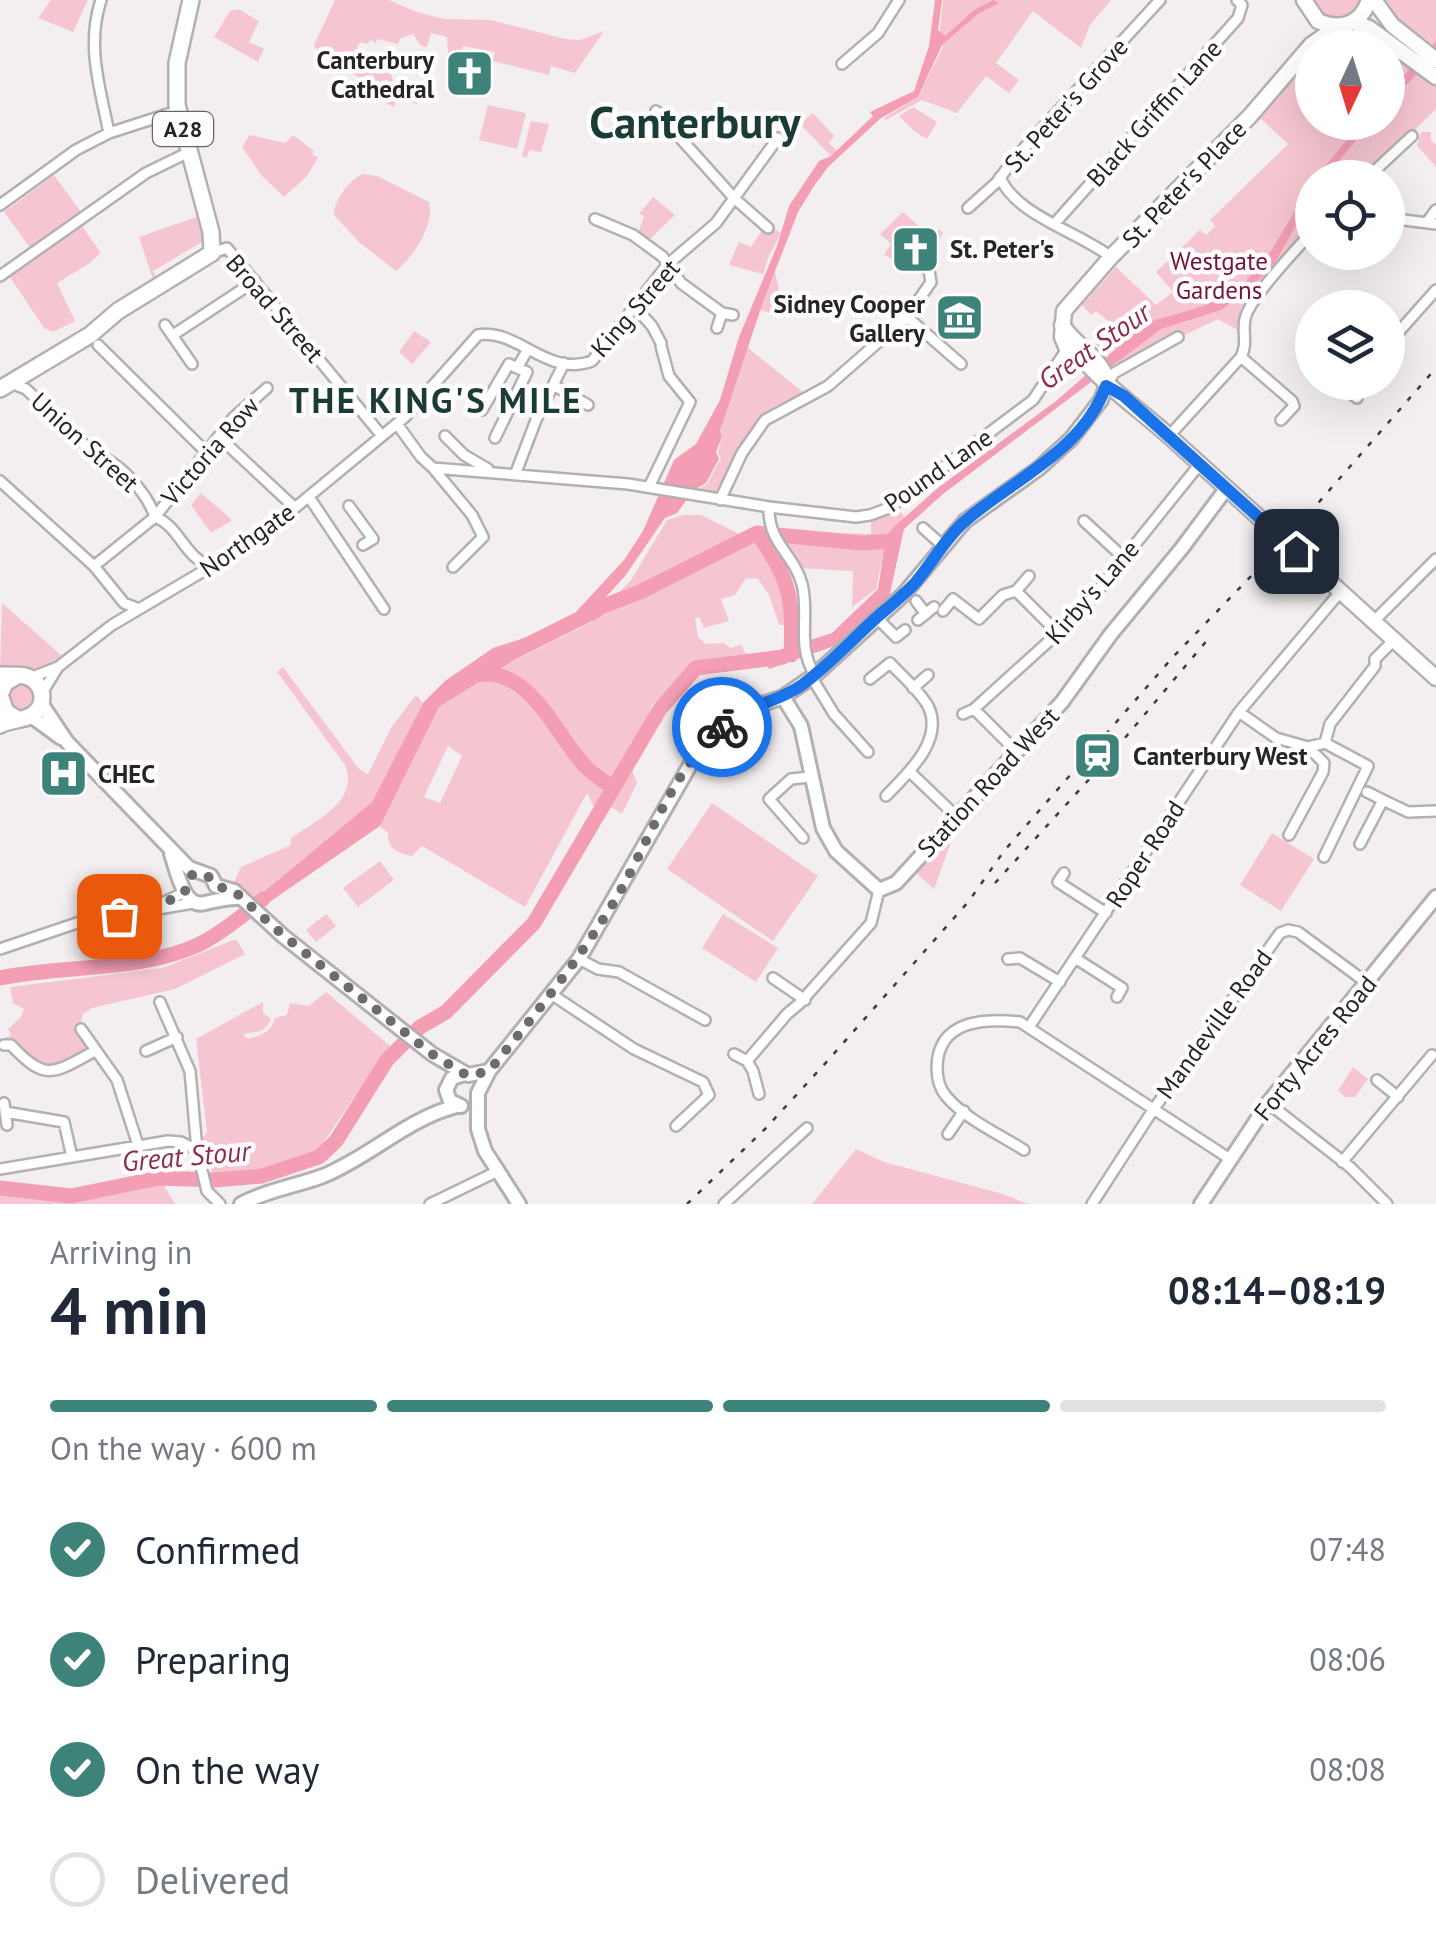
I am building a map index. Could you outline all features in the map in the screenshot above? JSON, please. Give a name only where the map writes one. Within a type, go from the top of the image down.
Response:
[{"type":"highway","name":"Broad Street","points":[[193,1],[180,36],[178,106],[211,232],[212,253]]},
{"type":"highway","points":[[4,384],[87,325],[118,311],[212,253]]},
{"type":"highway","points":[[16,676],[33,707],[6,712],[0,702],[5,683],[16,676]]},
{"type":"highway","points":[[0,725],[33,707]]},
{"type":"main road","name":"St. Peter's Place","points":[[1336,30],[1366,10],[1372,0]]},
{"type":"main road","points":[[1372,0],[1406,46],[1436,77]]},
{"type":"main road","points":[[1307,7],[1328,25],[1369,28],[1436,60]]},
{"type":"main road","name":"St. Peter's Place","points":[[1062,325],[1064,312],[1111,257],[1250,116],[1295,64]]},
{"type":"main road","points":[[1062,325],[1092,367],[1436,678]]},
{"type":"main road","points":[[241,1204],[261,1194],[324,1176],[423,1118],[470,1104],[489,1071],[579,958],[701,746],[740,712],[783,698],[877,618],[911,596],[942,545],[965,521],[1038,469],[1071,439],[1101,400],[1092,367],[1062,325]]},
{"type":"main road","name":"Station Road West","points":[[879,890],[896,883],[1062,702],[1226,488]]},
{"type":"main road","points":[[783,698],[801,726],[823,828],[836,852],[879,890]]},
{"type":"main road","points":[[33,707],[152,828],[170,852],[188,894],[203,904],[214,893]]},
{"type":"main road","points":[[170,852],[196,873],[211,876],[214,893]]},
{"type":"main road","points":[[188,894],[188,878],[196,873]]},
{"type":"main road","points":[[214,893],[241,899],[432,1054],[476,1083],[478,1129]]},
{"type":"main road","name":"Forty Acres Road","points":[[1201,1204],[1268,1103],[1435,902]]},
{"type":"main road","points":[[432,1054],[450,1101],[478,1129],[496,1172],[519,1204]]},
{"type":"main road","points":[[423,1118],[452,1078],[489,1071]]},
{"type":"street","points":[[101,0],[93,51],[109,132]]},
{"type":"street","points":[[842,64],[878,34],[900,0]]},
{"type":"street","name":"St. Peter's Grove","points":[[968,208],[1160,0]]},
{"type":"street","name":"Black Griffin Lane","points":[[1056,222],[1238,18],[1242,6],[1238,0]]},
{"type":"street","points":[[656,112],[734,198],[768,228]]},
{"type":"street","points":[[0,205],[76,150],[109,132],[171,114]]},
{"type":"street","name":"King Street","points":[[517,345],[564,363],[592,361],[667,266],[716,223],[778,138]]},
{"type":"street","points":[[1388,160],[1413,139]]},
{"type":"street","points":[[0,276],[146,173],[190,152]]},
{"type":"street","points":[[1000,177],[1004,187],[1028,210],[1056,222],[1111,257]]},
{"type":"street","points":[[1405,220],[1431,223],[1436,210]]},
{"type":"street","points":[[595,219],[633,236],[663,257],[681,283],[728,314],[717,328]]},
{"type":"street","name":"Broad Street","points":[[212,253],[227,248],[382,436]]},
{"type":"street","points":[[1169,436],[1241,357],[1244,319],[1295,252]]},
{"type":"street","points":[[720,500],[742,454],[765,420],[828,386],[907,316],[931,282],[928,265]]},
{"type":"street","points":[[172,335],[255,281]]},
{"type":"street","points":[[1405,325],[1436,290]]},
{"type":"street","points":[[635,307],[652,326],[669,376],[692,398],[655,488]]},
{"type":"street","points":[[907,316],[961,364]]},
{"type":"street","points":[[165,325],[192,364]]},
{"type":"street","name":"Northgate","points":[[33,707],[58,668],[112,626],[212,566],[309,496],[397,424],[478,335],[494,334],[517,345]]},
{"type":"street","name":"Pound Lane","points":[[433,468],[655,488],[768,507],[856,516],[890,508],[1032,400],[1092,367],[1114,373],[1178,337]]},
{"type":"street","points":[[98,345],[206,452]]},
{"type":"street","points":[[662,347],[676,350]]},
{"type":"street","points":[[518,368],[527,351]]},
{"type":"street","points":[[1241,357],[1292,401],[1294,406],[1281,420]]},
{"type":"street","points":[[515,474],[564,363]]},
{"type":"street","points":[[475,406],[482,410],[509,364],[527,372],[494,438]]},
{"type":"street","points":[[116,382],[125,372]]},
{"type":"street","name":"Union Street","points":[[4,384],[26,389],[96,456],[106,458],[147,498],[155,517],[165,521],[189,552],[199,562],[212,566]]},
{"type":"street","points":[[555,386],[584,403],[586,390]]},
{"type":"street","name":"Victoria Row","points":[[155,517],[233,418],[267,388]]},
{"type":"street","points":[[397,424],[482,533],[482,541],[452,567]]},
{"type":"street","points":[[445,436],[464,455],[500,473]]},
{"type":"street","points":[[219,437],[292,504]]},
{"type":"street","name":"Kirby's Lane","points":[[1016,751],[968,712],[1059,634],[1199,465]]},
{"type":"street","points":[[0,481],[94,566],[124,603],[139,609]]},
{"type":"street","points":[[309,496],[355,550],[364,579],[384,609]]},
{"type":"street","points":[[349,506],[372,539],[355,550]]},
{"type":"street","points":[[768,507],[769,528],[801,580],[804,638],[813,676],[834,714],[868,752]]},
{"type":"street","points":[[94,566],[155,517]]},
{"type":"street","points":[[1084,521],[1125,559]]},
{"type":"street","points":[[923,528],[942,545]]},
{"type":"street","points":[[1085,540],[1092,531]]},
{"type":"street","points":[[187,581],[191,571],[189,552]]},
{"type":"street","points":[[1374,622],[1436,559]]},
{"type":"street","points":[[911,596],[930,613],[952,599],[979,619],[1029,576]]},
{"type":"street","name":"Roper Road","points":[[1029,1027],[1239,712],[1341,590]]},
{"type":"street","points":[[1016,591],[1059,634]]},
{"type":"street","points":[[112,626],[124,603]]},
{"type":"street","points":[[877,618],[896,638],[905,630]]},
{"type":"street","points":[[1325,743],[1330,724],[1394,640]]},
{"type":"street","points":[[870,679],[890,663],[929,708],[932,726],[927,745],[910,772],[886,796]]},
{"type":"street","name":"Northgate","points":[[16,676],[58,668]]},
{"type":"street","points":[[914,688],[928,675]]},
{"type":"street","points":[[1239,712],[1276,738],[1308,747],[1325,743],[1368,766],[1324,857]]},
{"type":"street","points":[[1288,835],[1322,772],[1324,763],[1308,747]]},
{"type":"street","points":[[910,772],[957,817]]},
{"type":"street","points":[[803,838],[768,799],[791,779],[810,776]]},
{"type":"street","points":[[1366,792],[1408,812],[1436,811]]},
{"type":"street","points":[[1360,837],[1383,800]]},
{"type":"street","points":[[1064,873],[1058,882],[1106,913]]},
{"type":"street","points":[[746,1061],[870,923],[879,890]]},
{"type":"street","points":[[0,949],[78,923],[135,914],[188,894]]},
{"type":"street","name":"Mandeville Road","points":[[1092,1204],[1153,1110],[1284,930],[1298,932],[1367,982]]},
{"type":"street","points":[[854,940],[864,948]]},
{"type":"street","points":[[579,958],[598,968],[619,972],[697,1020]]},
{"type":"street","points":[[1008,959],[1020,958],[1060,982]]},
{"type":"street","points":[[1075,958],[1122,988],[1117,997]]},
{"type":"street","points":[[773,978],[803,1002]]},
{"type":"street","points":[[551,994],[634,1050],[704,1082],[709,1095],[676,1126]]},
{"type":"street","points":[[160,1002],[190,1071],[198,1150],[211,1204]]},
{"type":"street","points":[[1024,1150],[946,1097],[939,1083],[938,1053],[946,1037],[960,1027],[985,1020],[1020,1022],[1230,1159]]},
{"type":"street","points":[[82,1029],[116,1080],[138,1145]]},
{"type":"street","points":[[146,1051],[177,1036]]},
{"type":"street","points":[[3,1043],[12,1045],[32,1067],[49,1071],[95,1051]]},
{"type":"street","points":[[734,1054],[753,1071],[758,1094]]},
{"type":"street","points":[[1342,1162],[1432,1055]]},
{"type":"street","points":[[1377,1080],[1398,1097]]},
{"type":"street","points":[[1268,1103],[1367,1182],[1387,1204]]},
{"type":"street","points":[[7,1125],[4,1108],[64,1122],[72,1157]]},
{"type":"street","points":[[948,1134],[964,1111]]},
{"type":"street","points":[[724,1204],[807,1128]]},
{"type":"street","points":[[0,1169],[138,1145],[181,1142],[198,1150]]},
{"type":"street","points":[[437,1202],[496,1172]]},
{"type":"street","points":[[207,1191],[220,1204]]},
{"type":"green space","points":[[51,0],[88,0],[73,32],[38,18]]},
{"type":"green space","points":[[335,0],[389,0],[444,19],[491,20],[565,39],[580,40],[604,31],[575,73],[551,66],[549,75],[493,61],[495,52],[463,46],[461,56],[448,53],[447,37],[431,33],[427,47],[421,46],[413,34],[401,38],[398,44],[378,39],[375,43],[362,42],[357,46],[359,59],[370,64],[371,69],[391,74],[393,80],[385,93],[395,99],[411,81],[419,83],[417,104],[398,98],[394,107],[356,88],[360,78],[318,53],[314,45]]},
{"type":"green space","points":[[943,0],[1111,0],[1090,25],[1081,48],[1033,11],[996,63],[1019,80],[1009,93],[986,76],[957,113],[922,100],[886,120],[918,97],[943,47],[939,36]]},
{"type":"green space","points":[[1308,0],[1364,0],[1361,9],[1344,21],[1322,18]]},
{"type":"green space","points":[[1383,0],[1436,0],[1436,47],[1390,13]]},
{"type":"green space","points":[[238,9],[259,21],[249,42],[264,49],[258,62],[214,37],[230,11]]},
{"type":"green space","name":"Westgate Gardens","points":[[1353,22],[1365,30],[1338,30]]},
{"type":"green space","name":"Westgate Gardens","points":[[1405,56],[1436,77],[1436,109],[1405,140]]},
{"type":"green space","name":"Westgate Gardens","points":[[1295,63],[1295,140],[1405,140],[1384,160],[1295,160],[1295,252],[1252,304],[1245,334],[1218,319],[1120,366],[1096,345],[1115,327],[1096,311],[1091,315],[1082,305],[1116,267],[1156,305],[1173,292],[1156,272],[1200,230],[1206,235],[1215,226],[1210,220],[1288,144],[1253,112]]},
{"type":"green space","points":[[488,105],[526,113],[517,149],[479,140]]},
{"type":"green space","points":[[913,107],[937,122],[927,139],[899,116]]},
{"type":"green space","points":[[813,113],[834,136],[829,143],[837,151],[831,156],[800,124]]},
{"type":"green space","points":[[531,121],[549,124],[541,152],[530,150],[526,158],[522,156]]},
{"type":"green space","points":[[1421,132],[1431,132],[1431,141],[1436,144],[1436,167],[1417,146]]},
{"type":"green space","points":[[250,135],[285,143],[293,135],[318,158],[307,176],[284,197],[262,176],[242,147]]},
{"type":"green space","points":[[363,174],[377,176],[429,202],[429,220],[422,240],[396,271],[359,242],[334,215],[343,191]]},
{"type":"green space","points":[[54,175],[81,212],[31,249],[4,212]]},
{"type":"green space","points":[[653,197],[675,215],[647,242],[638,233],[644,216],[639,214]]},
{"type":"green space","points":[[903,212],[931,237],[939,229],[943,233],[922,268],[911,269],[884,255],[891,244],[880,234]]},
{"type":"green space","points":[[202,215],[206,247],[202,242],[153,271],[157,279],[153,280],[139,237]]},
{"type":"green space","points":[[766,224],[781,233],[763,274],[729,265],[739,242],[751,247]]},
{"type":"green space","points":[[82,226],[101,253],[57,283],[75,321],[53,332],[44,328],[8,274]]},
{"type":"green space","points":[[775,272],[785,317],[760,310]]},
{"type":"green space","points":[[414,331],[431,342],[412,364],[399,352]]},
{"type":"green space","points":[[747,347],[804,393],[759,421],[743,442],[721,490],[708,495],[696,491],[707,484],[721,458],[720,431]]},
{"type":"green space","points":[[201,493],[231,521],[211,533],[191,505]]},
{"type":"green space","points":[[898,509],[905,517],[887,536],[876,589],[852,607],[853,571],[798,568],[771,531],[871,534],[871,519]]},
{"type":"green space","points":[[701,515],[760,544],[783,581],[789,602],[789,625],[779,625],[769,595],[758,579],[746,578],[735,595],[721,599],[729,621],[704,628],[699,617],[695,619],[698,637],[706,644],[724,643],[730,648],[741,645],[748,658],[720,659],[694,666],[652,705],[639,741],[627,756],[637,783],[622,814],[601,800],[595,809],[587,793],[525,907],[422,846],[412,856],[394,849],[388,833],[380,826],[405,768],[439,707],[515,660],[590,623],[631,580],[667,520]],"holes":[[[448,746],[462,756],[440,803],[424,797]]]},
{"type":"green space","points":[[2,603],[62,656],[38,670],[0,668]]},
{"type":"green space","points":[[283,667],[359,769],[368,774],[391,728],[416,695],[423,703],[372,802],[248,905],[234,891],[241,867],[291,845],[291,838],[333,809],[348,778],[345,765],[277,672]]},
{"type":"green space","points":[[21,683],[30,687],[34,696],[30,705],[21,709],[12,705],[8,696],[12,687]]},
{"type":"green space","points":[[712,803],[818,876],[773,941],[667,869]]},
{"type":"green space","points":[[956,829],[934,889],[916,873]]},
{"type":"green space","points":[[1272,833],[1314,859],[1281,911],[1240,885]]},
{"type":"green space","points":[[380,861],[394,880],[358,907],[343,888]]},
{"type":"green space","points":[[326,914],[336,926],[316,942],[306,930]]},
{"type":"green space","points":[[723,914],[778,948],[756,982],[702,948]]},
{"type":"green space","points":[[236,939],[245,954],[175,989],[92,1008],[83,1014],[80,1026],[95,1051],[49,1071],[4,1045],[5,1038],[11,1035],[8,1029],[24,1009],[13,1003],[10,987],[163,968]]},
{"type":"green space","points":[[326,992],[390,1046],[320,1147],[283,1166],[214,1176],[199,1143],[207,1132],[196,1039],[263,1002],[263,1013],[271,1019],[269,1024],[260,1031],[243,1034],[248,1039],[257,1036],[268,1030],[275,1018],[287,1015],[290,1003],[309,1006]]},
{"type":"green space","points":[[1353,1067],[1368,1079],[1355,1097],[1345,1097],[1338,1091]]},
{"type":"green space","points":[[856,1149],[884,1162],[1028,1204],[812,1204]]},
{"type":"green space","points":[[161,1180],[175,1204],[0,1204],[0,1190],[72,1198]]},
{"type":"shaded area","points":[[935,0],[942,0],[938,30],[945,36],[974,10],[993,0],[999,3],[978,14],[942,45],[918,97],[881,118],[828,167],[798,212],[720,431],[716,452],[719,459],[706,483],[694,490],[677,513],[665,518],[604,599],[602,616],[516,659],[439,707],[380,826],[255,912],[248,905],[372,802],[423,703],[445,681],[493,648],[524,638],[576,612],[624,560],[643,531],[674,460],[696,444],[720,400],[739,337],[777,246],[789,206],[819,161],[831,156],[873,116],[870,112],[914,91],[929,46]]},
{"type":"shaded area","points":[[1436,41],[1436,54],[1405,86],[1405,74]]},
{"type":"shaded area","points":[[1347,140],[1357,140],[1339,160],[1330,160]]},
{"type":"shaded area","points":[[1295,211],[1295,227],[1276,261],[1250,290],[1221,310],[1161,329],[943,494],[904,529],[889,598],[840,644],[769,669],[764,655],[832,633],[878,589],[886,536],[939,487],[1056,401],[1152,321],[1204,306],[1244,283],[1271,251]]},
{"type":"waterway","name":"Great Stour","points":[[757,533],[788,590],[791,655]]},
{"type":"waterway","name":"Great Stour","points":[[585,613],[640,592],[757,533],[862,543],[892,541]]},
{"type":"waterway","name":"Great Stour","points":[[0,1188],[71,1196],[159,1178],[215,1180],[262,1176],[319,1157],[336,1141],[387,1060],[420,1027],[446,1012],[534,923],[660,709],[696,668],[783,657]]},
{"type":"waterway","name":"Great Stour","points":[[476,675],[495,675],[527,692],[587,768],[613,788]]},
{"type":"waterway","name":"Great Stour","points":[[0,978],[126,964],[176,953],[217,934],[263,899]]},
{"type":"railway","points":[[687,1204],[822,1067],[969,901],[1004,851],[1173,657],[1285,541],[1436,368]]},
{"type":"railway","points":[[995,883],[1103,764],[1209,638]]},
{"type":"way so far","points":[[119,916],[135,914],[185,892],[188,878],[196,873],[211,876],[216,886],[234,891],[432,1054],[465,1074],[476,1076],[489,1071],[579,958],[692,758],[722,727]]},
{"type":"place","name":"Canterbury Cathedral","points":[[469,74]]},
{"type":"place","name":"St. Peter's","points":[[915,249]]},
{"type":"place","name":"Sidney Cooper Gallery","points":[[960,318]]},
{"type":"place","name":"Canterbury West","points":[[1098,756]]},
{"type":"place","name":"CHEC","points":[[63,774]]},
{"type":"district","name":"Canterbury","points":[[695,122]]},
{"type":"district","name":"THE KING'S MILE","points":[[436,401]]},
{"type":"route","points":[[722,727],[740,712],[783,698],[815,675],[907,591],[965,521],[1038,469],[1071,439],[1101,400],[1106,386],[1124,396],[1296,551]]}]
